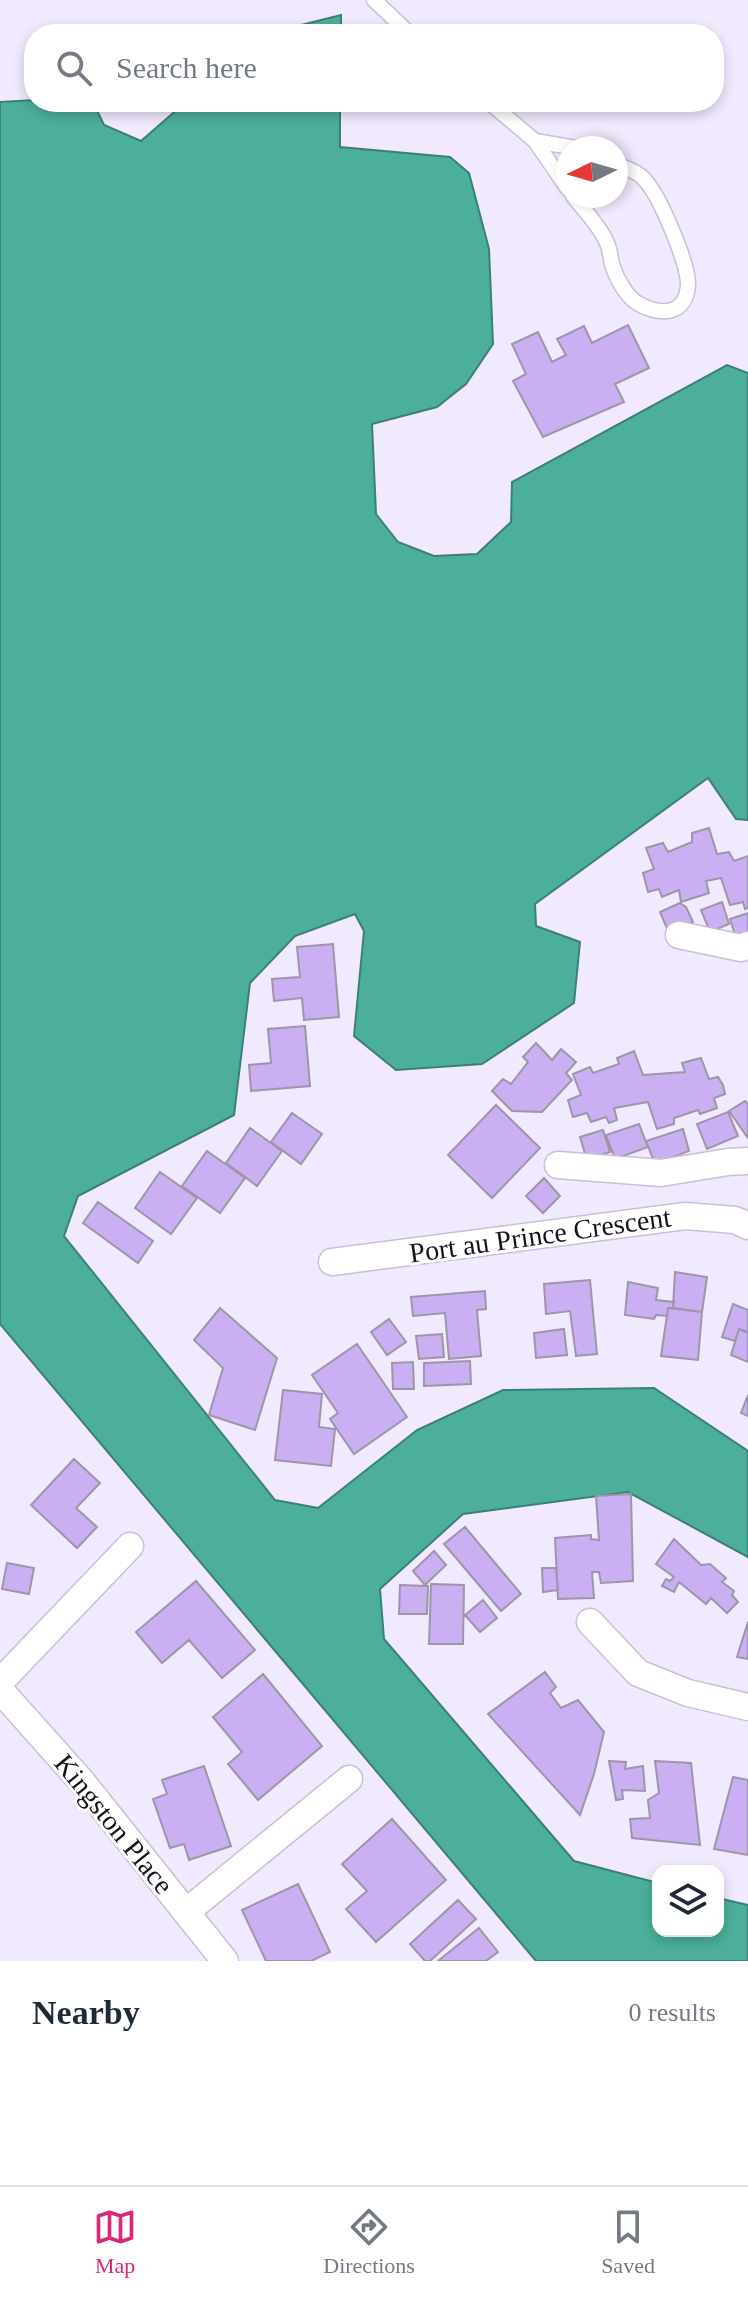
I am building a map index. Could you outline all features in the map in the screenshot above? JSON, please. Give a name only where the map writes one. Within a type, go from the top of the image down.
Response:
[{"type":"street","points":[[679,935],[741,948],[748,945]]},
{"type":"street","points":[[558,1165],[661,1173],[748,1161]]},
{"type":"street","name":"Port au Prince Crescent","points":[[332,1262],[685,1216],[735,1220],[748,1226]]},
{"type":"street","points":[[0,1682],[130,1546]]},
{"type":"street","points":[[590,1622],[638,1673],[688,1693],[748,1707]]},
{"type":"street","name":"Kingston Place","points":[[0,1690],[83,1783],[225,1961]]},
{"type":"street","points":[[186,1912],[349,1779]]},
{"type":"lane","points":[[374,0],[399,24]]},
{"type":"lane","points":[[501,112],[535,141],[556,172]]},
{"type":"lane","points":[[535,141],[556,145]]},
{"type":"lane","points":[[582,208],[606,239],[612,264],[633,301],[658,312],[677,309],[686,298],[688,282],[672,227],[661,203],[642,176],[628,170]]},
{"type":"shaded area","points":[[341,15],[341,24],[305,24]]},
{"type":"shaded area","points":[[24,101],[24,112],[98,112],[104,125],[141,141],[174,112],[340,112],[340,147],[450,157],[469,173],[489,249],[493,344],[466,384],[437,407],[372,424],[376,514],[398,542],[434,556],[477,554],[511,522],[512,482],[727,365],[748,373],[748,820],[736,819],[708,778],[535,904],[536,926],[580,942],[574,1003],[482,1064],[396,1070],[354,1036],[364,931],[355,914],[295,936],[250,983],[234,1115],[78,1196],[64,1236],[275,1500],[318,1508],[417,1430],[503,1390],[654,1388],[748,1451],[748,1557],[628,1492],[463,1514],[380,1589],[384,1639],[574,1861],[652,1881],[652,1937],[724,1937],[724,1899],[748,1905],[748,1961],[536,1961],[0,1324],[0,102]]},
{"type":"building","points":[[628,325],[649,368],[615,384],[624,402],[543,437],[513,381],[526,374],[512,344],[538,332],[552,362],[566,355],[557,339],[584,326],[592,343]]},
{"type":"building","points":[[709,828],[717,854],[729,852],[734,861],[748,856],[748,908],[745,909],[743,902],[730,905],[721,878],[706,881],[709,893],[681,902],[679,890],[662,897],[659,889],[648,892],[643,873],[654,869],[646,848],[663,843],[668,852],[692,842],[692,833]]},
{"type":"building","points":[[722,902],[729,924],[710,932],[701,910]]},
{"type":"building","points":[[680,903],[686,907],[693,922],[669,933],[660,912]]},
{"type":"building","points":[[748,913],[748,937],[737,941],[730,919]]},
{"type":"building","points":[[333,944],[339,1017],[304,1020],[302,998],[274,1001],[272,979],[300,977],[297,947]]},
{"type":"building","points":[[305,1026],[310,1086],[251,1091],[249,1065],[271,1063],[268,1029]]},
{"type":"building","points":[[536,1043],[552,1060],[561,1049],[576,1062],[566,1073],[572,1080],[542,1112],[512,1111],[492,1091],[503,1079],[511,1084],[528,1062],[523,1057]]},
{"type":"building","points":[[634,1051],[643,1075],[685,1072],[682,1063],[701,1058],[709,1079],[718,1077],[723,1085],[725,1094],[714,1098],[717,1108],[674,1118],[674,1124],[657,1129],[648,1102],[614,1108],[617,1120],[609,1123],[606,1117],[591,1122],[587,1113],[573,1117],[568,1100],[581,1095],[573,1074],[590,1067],[593,1073],[619,1064],[617,1058]]},
{"type":"building","points":[[745,1101],[748,1104],[748,1138],[729,1111]]},
{"type":"building","points":[[496,1105],[540,1148],[492,1198],[448,1155]]},
{"type":"building","points":[[728,1112],[738,1136],[707,1149],[697,1124]]},
{"type":"building","points":[[292,1113],[322,1134],[301,1164],[271,1142]]},
{"type":"building","points":[[639,1124],[648,1147],[615,1159],[606,1135]]},
{"type":"building","points":[[250,1128],[282,1151],[257,1186],[226,1163]]},
{"type":"building","points":[[683,1129],[689,1151],[655,1164],[646,1141]]},
{"type":"building","points":[[603,1130],[610,1152],[587,1160],[580,1137]]},
{"type":"building","points":[[207,1151],[245,1178],[220,1213],[182,1186]]},
{"type":"building","points":[[160,1172],[197,1198],[171,1234],[135,1208]]},
{"type":"building","points":[[544,1178],[560,1196],[543,1213],[526,1196]]},
{"type":"building","points":[[98,1202],[153,1241],[138,1263],[83,1223]]},
{"type":"building","points":[[675,1272],[707,1277],[702,1312],[673,1308]]},
{"type":"building","points":[[590,1280],[597,1354],[576,1356],[570,1311],[546,1314],[544,1284]]},
{"type":"building","points":[[628,1282],[658,1288],[656,1300],[674,1302],[673,1308],[668,1308],[667,1316],[656,1315],[654,1319],[625,1315]]},
{"type":"building","points":[[485,1291],[486,1309],[477,1310],[481,1356],[449,1359],[445,1313],[413,1316],[411,1297]]},
{"type":"building","points":[[733,1304],[748,1310],[748,1332],[739,1329],[735,1341],[722,1337]]},
{"type":"building","points":[[220,1308],[277,1358],[255,1430],[209,1415],[223,1368],[194,1340]]},
{"type":"building","points":[[668,1308],[702,1312],[698,1360],[661,1356]]},
{"type":"building","points":[[389,1319],[406,1342],[387,1355],[371,1332]]},
{"type":"building","points":[[564,1329],[567,1355],[536,1358],[534,1333]]},
{"type":"building","points":[[739,1329],[748,1333],[748,1362],[731,1355]]},
{"type":"building","points":[[442,1334],[444,1357],[419,1359],[416,1336]]},
{"type":"building","points":[[357,1344],[407,1417],[354,1454],[330,1419],[338,1413],[312,1375]]},
{"type":"building","points":[[470,1361],[471,1384],[424,1386],[424,1363]]},
{"type":"building","points":[[413,1362],[414,1389],[393,1389],[392,1363]]},
{"type":"building","points":[[283,1390],[322,1394],[319,1427],[335,1429],[331,1466],[275,1460]]},
{"type":"building","points":[[748,1395],[748,1416],[741,1413]]},
{"type":"building","points":[[74,1459],[100,1483],[76,1508],[97,1527],[77,1548],[31,1505]]},
{"type":"building","points":[[631,1494],[633,1581],[601,1583],[599,1572],[592,1572],[594,1598],[558,1599],[555,1538],[591,1535],[591,1539],[599,1540],[596,1496]]},
{"type":"building","points":[[465,1527],[521,1594],[501,1611],[444,1544]]},
{"type":"building","points":[[674,1539],[701,1565],[710,1564],[726,1578],[722,1582],[734,1591],[732,1595],[738,1602],[727,1613],[711,1598],[706,1604],[679,1582],[674,1592],[662,1586],[666,1579],[670,1581],[674,1577],[656,1564]]},
{"type":"building","points":[[434,1551],[446,1565],[425,1585],[413,1571]]},
{"type":"building","points":[[7,1563],[34,1568],[29,1594],[2,1589]]},
{"type":"building","points":[[542,1568],[556,1568],[558,1590],[543,1592]]},
{"type":"building","points":[[196,1581],[255,1650],[222,1678],[189,1640],[162,1663],[136,1632]]},
{"type":"building","points":[[431,1584],[464,1585],[463,1644],[429,1644]]},
{"type":"building","points":[[400,1585],[428,1586],[427,1614],[399,1614]]},
{"type":"building","points":[[483,1600],[497,1618],[480,1632],[465,1615]]},
{"type":"building","points":[[748,1622],[748,1659],[737,1657]]},
{"type":"building","points":[[545,1672],[556,1687],[550,1693],[561,1708],[578,1700],[604,1732],[580,1815],[488,1714]]},
{"type":"building","points":[[263,1674],[322,1746],[258,1800],[228,1764],[242,1752],[213,1717]]},
{"type":"building","points":[[609,1761],[626,1762],[625,1769],[643,1766],[645,1791],[622,1790],[623,1799],[616,1800]]},
{"type":"building","points":[[655,1761],[691,1763],[700,1845],[632,1838],[630,1819],[650,1818],[648,1800],[659,1793]]},
{"type":"building","points":[[204,1766],[231,1846],[189,1860],[184,1844],[170,1848],[153,1799],[167,1794],[162,1780]]},
{"type":"building","points":[[733,1777],[748,1780],[748,1855],[714,1849]]},
{"type":"building","points":[[392,1819],[446,1880],[376,1942],[346,1909],[367,1891],[342,1864]]},
{"type":"building","points":[[298,1884],[330,1952],[311,1961],[266,1961],[242,1910]]},
{"type":"building","points":[[458,1900],[476,1919],[430,1961],[425,1961],[410,1944]]},
{"type":"building","points":[[479,1928],[498,1952],[486,1961],[438,1961]]}]
